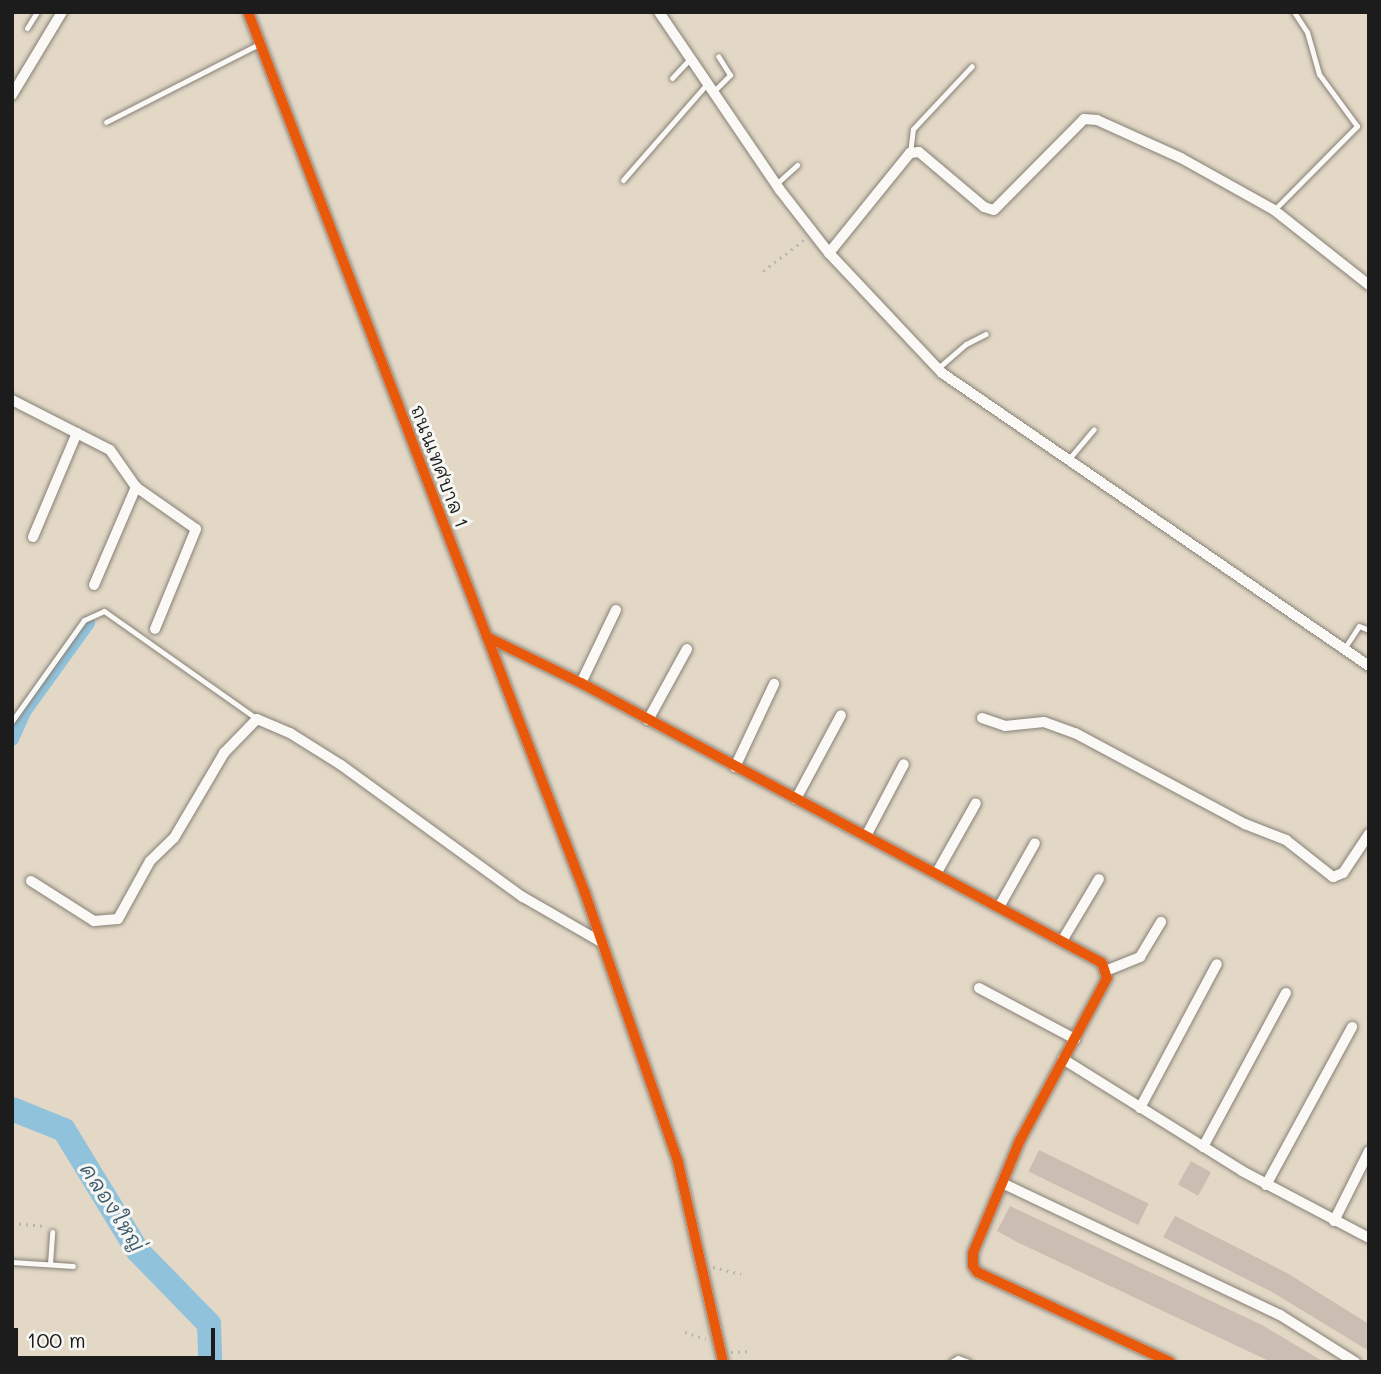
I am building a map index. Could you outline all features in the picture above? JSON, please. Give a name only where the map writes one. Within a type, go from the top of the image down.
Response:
[{"type":"street","points":[[12,95],[62,12]]},
{"type":"street","name":"ถนนเทศบาล 1","points":[[248,12],[600,937],[678,1162],[704,1265],[721,1352]]},
{"type":"street","points":[[661,13],[709,89],[775,184],[829,253],[937,369],[1066,463],[1369,666]]},
{"type":"street","points":[[829,253],[910,153],[919,152],[984,207],[994,210],[1074,125],[1084,119],[1097,120],[1181,158],[1274,210],[1369,285]]},
{"type":"street","points":[[12,400],[110,450],[136,487],[195,529],[155,629]]},
{"type":"street","points":[[33,537],[77,433]]},
{"type":"street","points":[[94,585],[136,487]]},
{"type":"street","points":[[581,683],[616,610]]},
{"type":"street","points":[[487,637],[581,683],[999,907],[1108,970]]},
{"type":"street","points":[[648,720],[687,649]]},
{"type":"street","points":[[735,767],[774,684]]},
{"type":"street","points":[[796,799],[841,715]]},
{"type":"street","points":[[982,718],[1004,726],[1044,722],[1075,733],[1245,824],[1286,840],[1333,877],[1343,873],[1369,834]]},
{"type":"street","points":[[31,881],[94,921],[118,919],[150,861],[174,838],[224,753],[257,719],[290,733],[341,765],[523,897],[600,937]]},
{"type":"street","points":[[866,836],[904,764]]},
{"type":"street","points":[[936,874],[976,803]]},
{"type":"street","points":[[999,907],[1035,843]]},
{"type":"street","points":[[1062,941],[1099,879]]},
{"type":"street","points":[[1161,922],[1140,957],[1108,970],[1075,1039],[1020,1140],[973,1253],[977,1272],[1170,1362]]},
{"type":"street","points":[[1140,1108],[1217,964]]},
{"type":"street","points":[[979,988],[1075,1039]]},
{"type":"street","points":[[1203,1147],[1286,993]]},
{"type":"street","points":[[1266,1185],[1352,1027]]},
{"type":"street","points":[[1063,1059],[1266,1185],[1369,1238]]},
{"type":"street","points":[[1334,1221],[1369,1151]]},
{"type":"street","points":[[1002,1183],[1280,1315],[1355,1362]]},
{"type":"lane","points":[[27,28],[37,12]]},
{"type":"lane","points":[[1274,210],[1357,126],[1319,74],[1307,32],[1294,12]]},
{"type":"lane","points":[[106,122],[260,43]]},
{"type":"lane","points":[[623,180],[709,89],[730,75],[718,56]]},
{"type":"lane","points":[[672,78],[690,59]]},
{"type":"lane","points":[[910,153],[913,129],[972,66]]},
{"type":"lane","points":[[775,184],[797,164]]},
{"type":"lane","points":[[937,369],[966,344],[986,334]]},
{"type":"lane","points":[[1066,463],[1094,429]]},
{"type":"lane","points":[[12,721],[84,620],[104,611],[257,719]]},
{"type":"lane","points":[[1344,649],[1359,626],[1369,629]]},
{"type":"lane","points":[[50,1264],[52,1232]]},
{"type":"lane","points":[[12,1262],[73,1266]]},
{"type":"lane","points":[[951,1362],[958,1358],[969,1362]]},
{"type":"path","points":[[763,271],[813,233]]},
{"type":"path","points":[[12,1223],[47,1226]]},
{"type":"path","points":[[704,1265],[741,1274]]},
{"type":"path","points":[[685,1332],[721,1352],[752,1351]]},
{"type":"building","points":[[1039,1150],[1149,1203],[1138,1225],[1028,1172]]},
{"type":"building","points":[[1191,1161],[1211,1172],[1198,1196],[1178,1185]]},
{"type":"building","points":[[1010,1206],[1262,1325],[1324,1362],[1271,1362],[1017,1242],[997,1231]]},
{"type":"building","points":[[1175,1216],[1287,1273],[1369,1324],[1369,1351],[1272,1292],[1163,1237]]},
{"type":"waterway","points":[[12,739],[24,712],[88,623]]},
{"type":"waterway","name":"คลองใหญ่","points":[[12,1109],[64,1130],[138,1251],[209,1324],[210,1362]]},
{"type":"cycle path","points":[[248,12],[585,893],[678,1162],[723,1362]]},
{"type":"cycle path","points":[[487,637],[581,683],[1102,963],[1107,978],[1020,1140],[973,1253],[973,1266],[977,1272],[1170,1362]]}]
